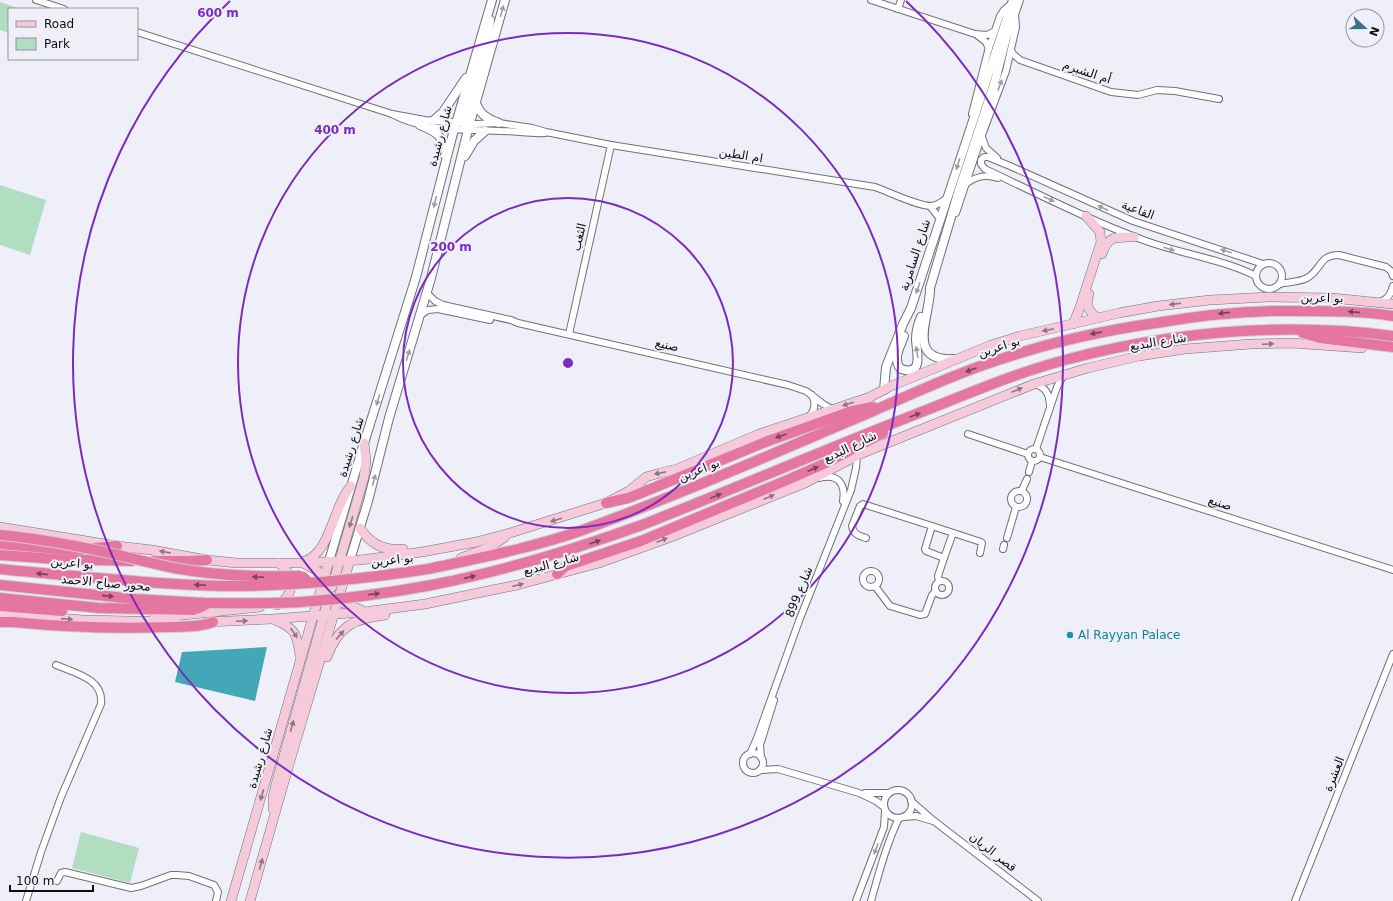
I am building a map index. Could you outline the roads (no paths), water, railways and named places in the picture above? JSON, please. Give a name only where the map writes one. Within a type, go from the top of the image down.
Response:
[{"type":"highway","name":"بو اعرين","points":[[0,569],[202,586],[309,583],[398,574],[428,569],[513,551],[577,532],[737,469],[972,370],[1017,354],[1065,340],[1114,329],[1207,315],[1257,311],[1328,311],[1393,315]]},
{"type":"highway","points":[[1296,330],[1320,338],[1393,347]]},
{"type":"highway","points":[[0,598],[100,608],[193,610],[209,603],[254,604],[302,602],[381,594],[432,585],[536,561],[612,537],[900,420],[1021,374],[1066,360],[1156,340],[1202,334],[1296,330],[1359,331],[1393,336]]},
{"type":"highway","points":[[606,503],[628,498],[768,441],[852,411],[885,406]]},
{"type":"highway","points":[[557,574],[566,566],[641,540],[805,472],[874,438],[892,428],[900,420]]},
{"type":"highway","points":[[0,535],[45,541],[93,550],[191,571],[249,576],[299,576],[303,577],[309,583]]},
{"type":"highway","points":[[0,544],[70,550],[117,546]]},
{"type":"highway","points":[[0,555],[93,560],[207,560]]},
{"type":"highway","name":"محور صباح الاحمد","points":[[0,585],[135,599],[209,603]]},
{"type":"highway","points":[[0,606],[95,612],[150,612],[159,609]]},
{"type":"highway","points":[[2,622],[78,628],[124,629],[201,626],[213,622]]},
{"type":"main road","points":[[1073,324],[1101,242],[1100,232],[1086,216]]},
{"type":"main road","points":[[1098,318],[1092,314],[1087,302],[1103,250],[1108,242],[1114,237],[1134,237]]},
{"type":"main road","points":[[606,503],[624,494],[646,477],[677,470],[759,434],[870,397],[991,345],[1020,336],[1158,306],[1210,300],[1269,297],[1332,298],[1393,304]]},
{"type":"main road","name":"شارع البديع","points":[[313,616],[364,612],[425,604],[517,585],[599,563],[631,552],[810,480],[857,456],[1034,384],[1140,356],[1185,349],[1251,344],[1292,343],[1393,350]]},
{"type":"main road","points":[[274,818],[272,805],[276,784],[364,477],[366,461],[364,443]]},
{"type":"main road","points":[[301,562],[308,560],[319,551],[334,521],[344,496],[351,486]]},
{"type":"main road","name":"بو اعرين","points":[[0,527],[117,546],[152,550],[207,560],[279,563],[340,561],[422,552],[476,542],[606,503]]},
{"type":"main road","points":[[360,528],[368,538],[379,546],[394,550],[414,549],[422,552]]},
{"type":"main road","points":[[0,613],[70,619],[143,622],[213,622],[313,616],[320,602],[331,589],[344,581],[457,560],[490,547],[510,533]]},
{"type":"main road","name":"شارع رشيدة","points":[[250,901],[350,560]]},
{"type":"main road","name":"شارع رشيدة","points":[[230,901],[273,758],[329,561]]},
{"type":"main road","points":[[301,562],[316,570],[327,581],[333,598],[338,602],[364,612]]},
{"type":"main road","points":[[143,622],[162,616],[276,606],[286,598],[291,586],[289,573],[279,563]]},
{"type":"main road","points":[[290,761],[298,745],[327,656],[336,637],[347,626],[356,621],[411,612],[425,604]]},
{"type":"main road","points":[[272,619],[288,626],[295,633],[298,640],[300,659]]},
{"type":"street","points":[[36,0],[61,8]]},
{"type":"street","name":"شارع رشيدة","points":[[350,560],[431,278],[447,210],[473,67],[492,0]]},
{"type":"street","name":"شارع رشيدة","points":[[329,561],[416,277],[445,164],[462,126],[476,103],[505,0]]},
{"type":"street","points":[[871,0],[975,34],[987,35],[995,31]]},
{"type":"street","points":[[898,9],[900,0]]},
{"type":"street","name":"شارع السامرية","points":[[957,359],[941,359],[936,357],[928,350],[924,341],[923,326],[930,288],[959,190],[995,81],[1006,38],[1019,0]]},
{"type":"street","name":"شارع السامرية","points":[[970,127],[972,112],[995,31],[1001,14],[1012,2]]},
{"type":"street","name":"شارع السامرية","points":[[884,390],[886,367],[910,308],[1012,2]]},
{"type":"street","points":[[431,278],[433,252],[449,183],[461,140],[462,126],[490,28],[489,13]]},
{"type":"street","name":"شارع السامرية","points":[[937,265],[943,255],[982,135],[1008,64],[1016,27],[1015,13]]},
{"type":"street","points":[[138,32],[392,114],[432,130],[442,139],[445,164]]},
{"type":"street","points":[[975,34],[983,39],[989,49]]},
{"type":"street","name":"أم الشبرم","points":[[1011,50],[1020,60],[1111,92],[1138,95],[1157,90],[1175,91],[1219,99]]},
{"type":"street","points":[[1008,64],[1020,60]]},
{"type":"street","points":[[434,120],[451,102],[473,67]]},
{"type":"street","points":[[476,103],[483,115],[499,123]]},
{"type":"street","points":[[392,114],[462,126]]},
{"type":"street","name":"ام الطين","points":[[462,126],[499,123],[532,128],[611,145],[875,187],[930,206]]},
{"type":"street","points":[[420,125],[462,126]]},
{"type":"street","name":"ام الطين","points":[[462,126],[485,131],[501,130],[532,134],[546,132]]},
{"type":"street","points":[[447,210],[453,197],[467,150],[485,131]]},
{"type":"street","name":"القاعية","points":[[982,135],[984,144],[991,153],[1010,166]]},
{"type":"street","name":"الثغب","points":[[569,334],[611,145]]},
{"type":"street","name":"القاعية","points":[[1256,276],[1233,267],[1169,249],[1134,237],[1013,182],[983,167],[980,162],[982,158],[986,157],[1010,166],[1133,221],[1263,264]]},
{"type":"street","name":"القاعية","points":[[967,183],[976,178],[985,176],[994,176],[1013,182]]},
{"type":"street","points":[[940,219],[930,206],[938,204],[946,199]]},
{"type":"street","points":[[1280,284],[1307,278],[1326,257],[1339,254],[1386,267],[1391,271],[1393,276]]},
{"type":"street","points":[[1263,264],[1275,264],[1280,268],[1282,273],[1280,284],[1276,288],[1270,290],[1265,289],[1257,282],[1256,272],[1263,264]]},
{"type":"street","points":[[1282,273],[1298,280]]},
{"type":"street","points":[[910,308],[909,322],[896,358],[899,368],[907,370],[914,368],[918,362],[916,336],[930,288]]},
{"type":"street","points":[[1379,303],[1393,291]]},
{"type":"street","name":"صنيع","points":[[427,293],[431,298],[439,303],[518,323],[800,388],[832,409]]},
{"type":"street","name":"صنيع","points":[[420,315],[428,310],[438,309],[479,318],[518,323]]},
{"type":"street","points":[[1036,449],[1058,384],[1064,375]]},
{"type":"street","points":[[1034,384],[1044,388],[1047,391],[1050,398],[1050,406]]},
{"type":"street","points":[[809,417],[815,406],[811,394]]},
{"type":"street","points":[[968,434],[1028,454],[1032,461]]},
{"type":"street","points":[[1028,454],[1031,450],[1036,449]]},
{"type":"street","points":[[1032,461],[1037,461],[1040,457],[1040,453],[1036,449]]},
{"type":"street","name":"شارع 899","points":[[750,754],[854,479],[857,456]]},
{"type":"street","name":"صنيع","points":[[1040,457],[1393,570]]},
{"type":"street","points":[[1022,490],[1032,461]]},
{"type":"street","name":"شارع 899","points":[[810,480],[830,476],[840,482],[844,496],[841,515]]},
{"type":"street","points":[[1022,490],[1028,496],[1027,503],[1020,507],[1016,506],[1012,502],[1012,496],[1016,491],[1022,490]]},
{"type":"street","points":[[866,538],[856,534],[852,529],[860,506],[863,504],[981,542],[980,553]]},
{"type":"street","points":[[1006,538],[1016,506]]},
{"type":"street","points":[[932,526],[925,550],[944,558]]},
{"type":"street","points":[[875,586],[890,606],[920,615],[925,614],[932,595],[936,591],[935,587],[939,581],[938,576],[953,533]]},
{"type":"street","points":[[936,591],[940,594],[944,594],[949,589],[945,582],[939,581]]},
{"type":"street","name":"العشرة","points":[[1295,901],[1393,654]]},
{"type":"street","points":[[26,901],[60,797],[102,701],[99,690],[92,681],[56,665]]},
{"type":"street","name":"شارع 899","points":[[761,758],[760,745],[779,679]]},
{"type":"street","points":[[778,769],[760,770],[752,773],[744,768],[744,761],[750,754],[757,754],[778,769],[859,793],[876,801],[885,809],[893,817],[900,818],[906,816],[911,809],[911,800],[908,794],[895,790],[889,793],[884,799],[885,809],[884,827],[856,901]]},
{"type":"street","points":[[760,770],[763,764],[761,758]]},
{"type":"street","points":[[859,793],[889,793]]},
{"type":"street","name":"قصر الريان","points":[[911,800],[934,821],[1038,901]]},
{"type":"street","name":"قصر الريان","points":[[900,818],[916,816],[934,821]]},
{"type":"street","points":[[871,901],[890,838],[900,818]]},
{"type":"street","points":[[57,880],[60,873],[65,872],[125,887],[136,888],[171,876],[183,875],[214,885],[218,892],[216,901]]},
{"type":"water","points":[[267,647],[255,701],[175,682],[182,652]]},
{"type":"place","name":"Al Rayyan Palace","points":[[1070,635]]}]
